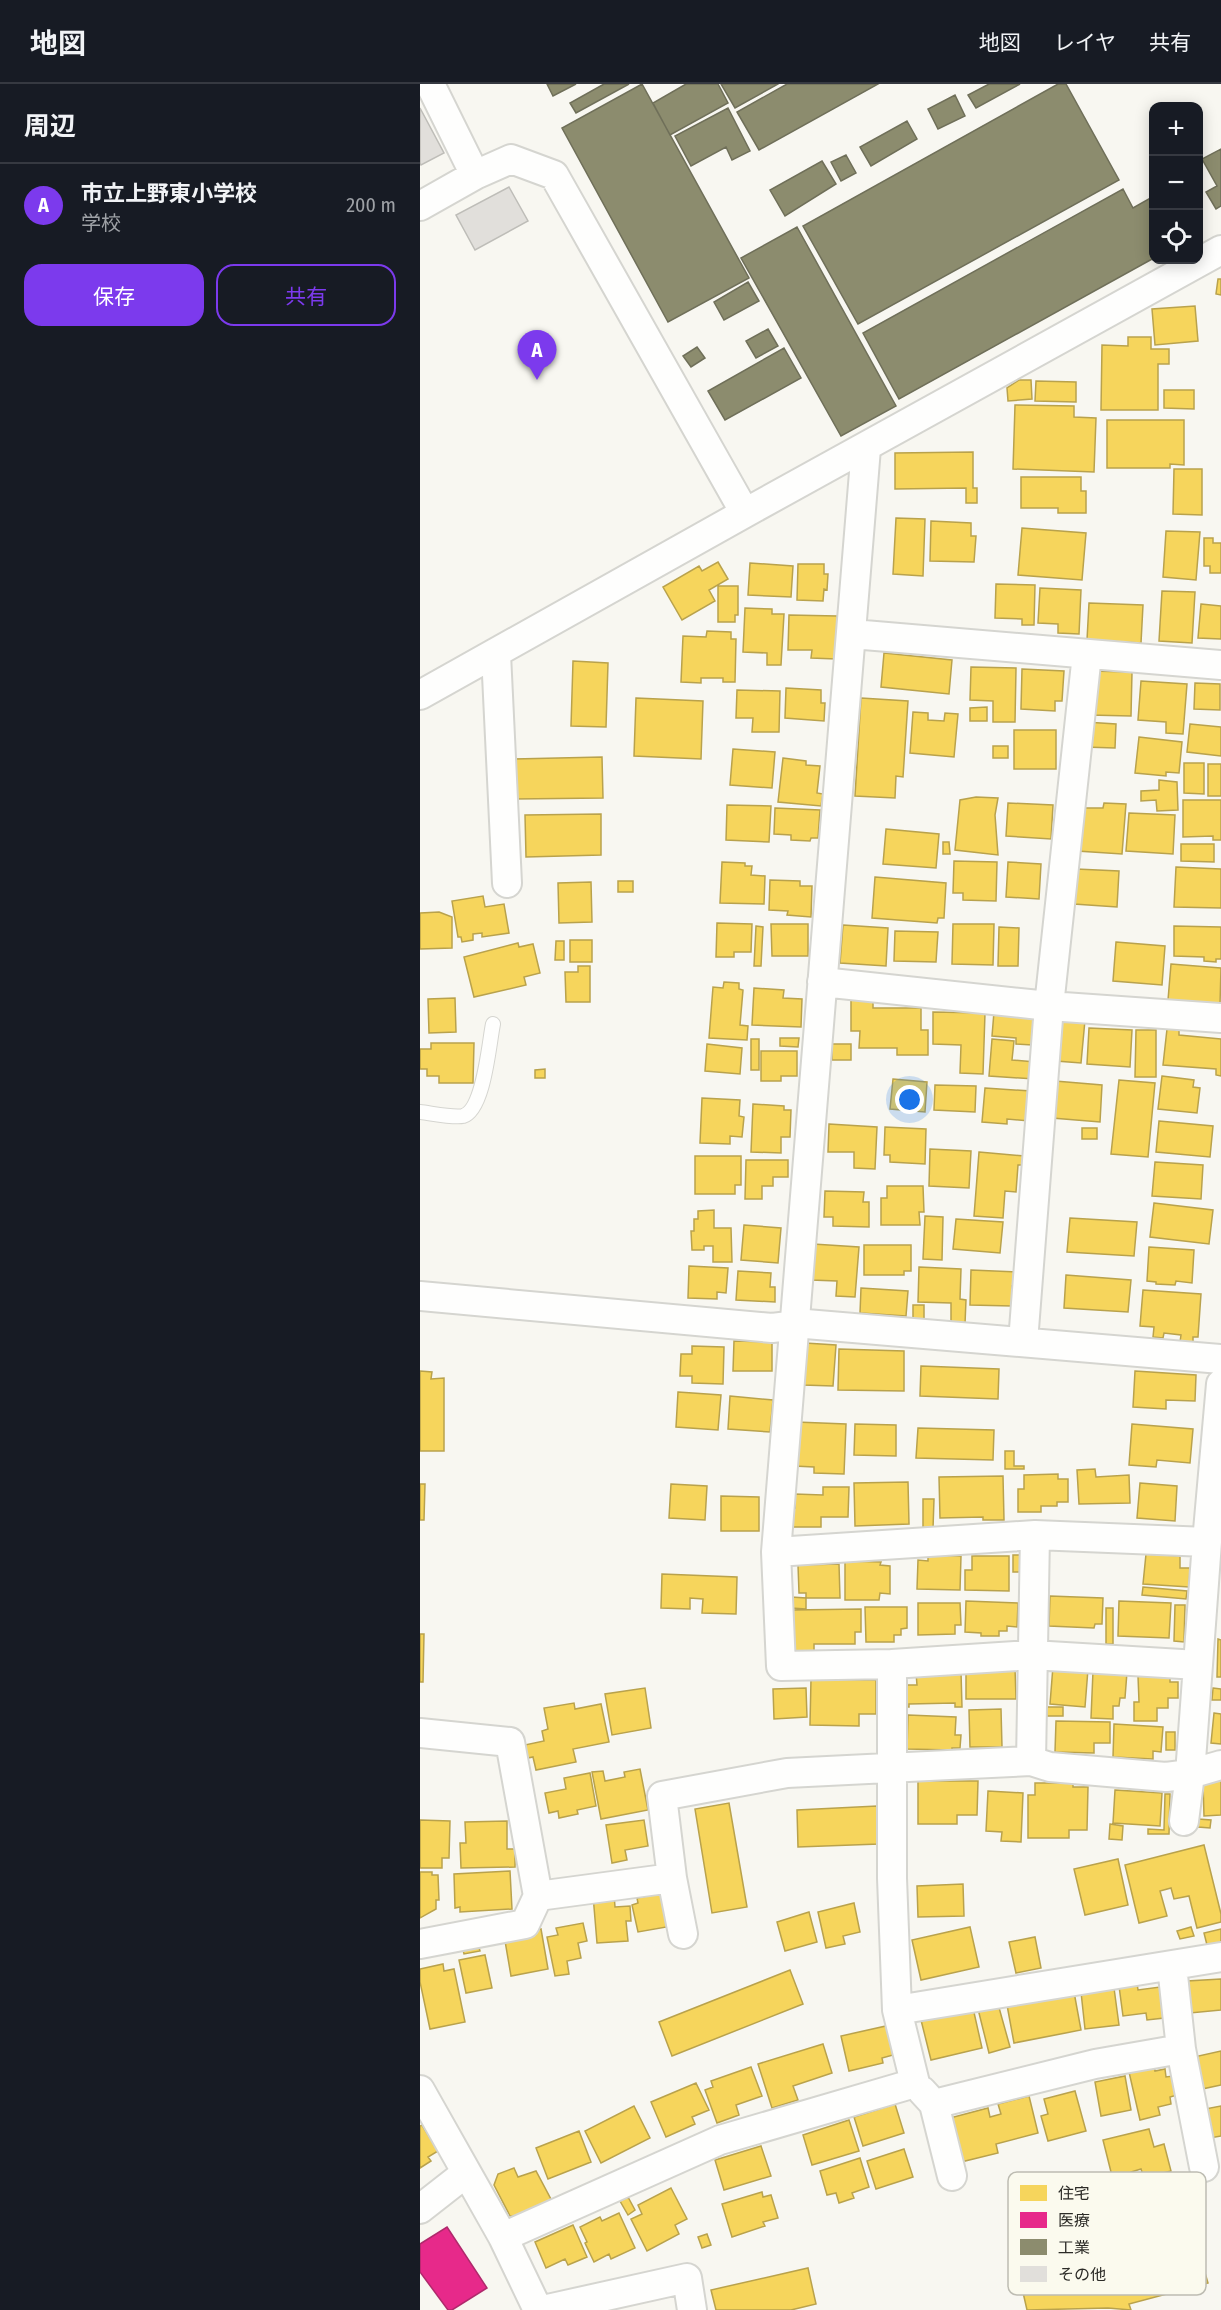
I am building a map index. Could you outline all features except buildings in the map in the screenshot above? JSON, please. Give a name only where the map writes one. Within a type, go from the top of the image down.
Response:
[{"type":"street","points":[[430,84],[475,175]]},
{"type":"street","points":[[420,206],[475,175],[511,159],[554,175],[745,513]]},
{"type":"street","points":[[420,695],[1221,250]]},
{"type":"street","points":[[866,448],[777,1552],[781,1666],[892,1664],[1032,1655],[1198,1665]]},
{"type":"street","points":[[852,634],[1221,665]]},
{"type":"street","points":[[496,654],[507,884]]},
{"type":"street","points":[[1023,1341],[1049,1006],[1087,654]]},
{"type":"street","points":[[822,982],[1049,1006],[1221,1018]]},
{"type":"street","points":[[420,1296],[772,1328],[806,1324],[1221,1359]]},
{"type":"street","points":[[1184,1821],[1190,1774],[1206,1542],[1217,1484],[1221,1384]]},
{"type":"street","points":[[777,1552],[1035,1535],[1206,1542]]},
{"type":"street","points":[[1031,1761],[1035,1535]]},
{"type":"street","points":[[892,1664],[892,1878],[897,2010],[915,2083],[934,2104],[952,2176]]},
{"type":"street","points":[[420,1733],[510,1742],[538,1896],[525,1924],[420,1944]]},
{"type":"street","points":[[683,1934],[672,1878],[662,1796],[787,1773],[892,1766],[1031,1761],[1050,1767],[1166,1777],[1190,1774],[1221,1765]]},
{"type":"street","points":[[538,1896],[672,1878]]},
{"type":"street","points":[[897,2010],[1221,1957]]},
{"type":"street","points":[[1172,1966],[1181,2049],[1204,2167]]},
{"type":"street","points":[[934,2104],[1095,2064],[1181,2049]]},
{"type":"street","points":[[503,2237],[720,2140],[915,2083]]},
{"type":"street","points":[[420,2090],[503,2237],[538,2310]]},
{"type":"street","points":[[420,2210],[466,2173]]},
{"type":"street","points":[[543,2310],[687,2278],[692,2310]]},
{"type":"lane","points":[[420,1112],[462,1116],[470,1111],[480,1092],[493,1024]]},
{"type":"place","name":"市立上野東小学校","points":[[537,380]]}]
